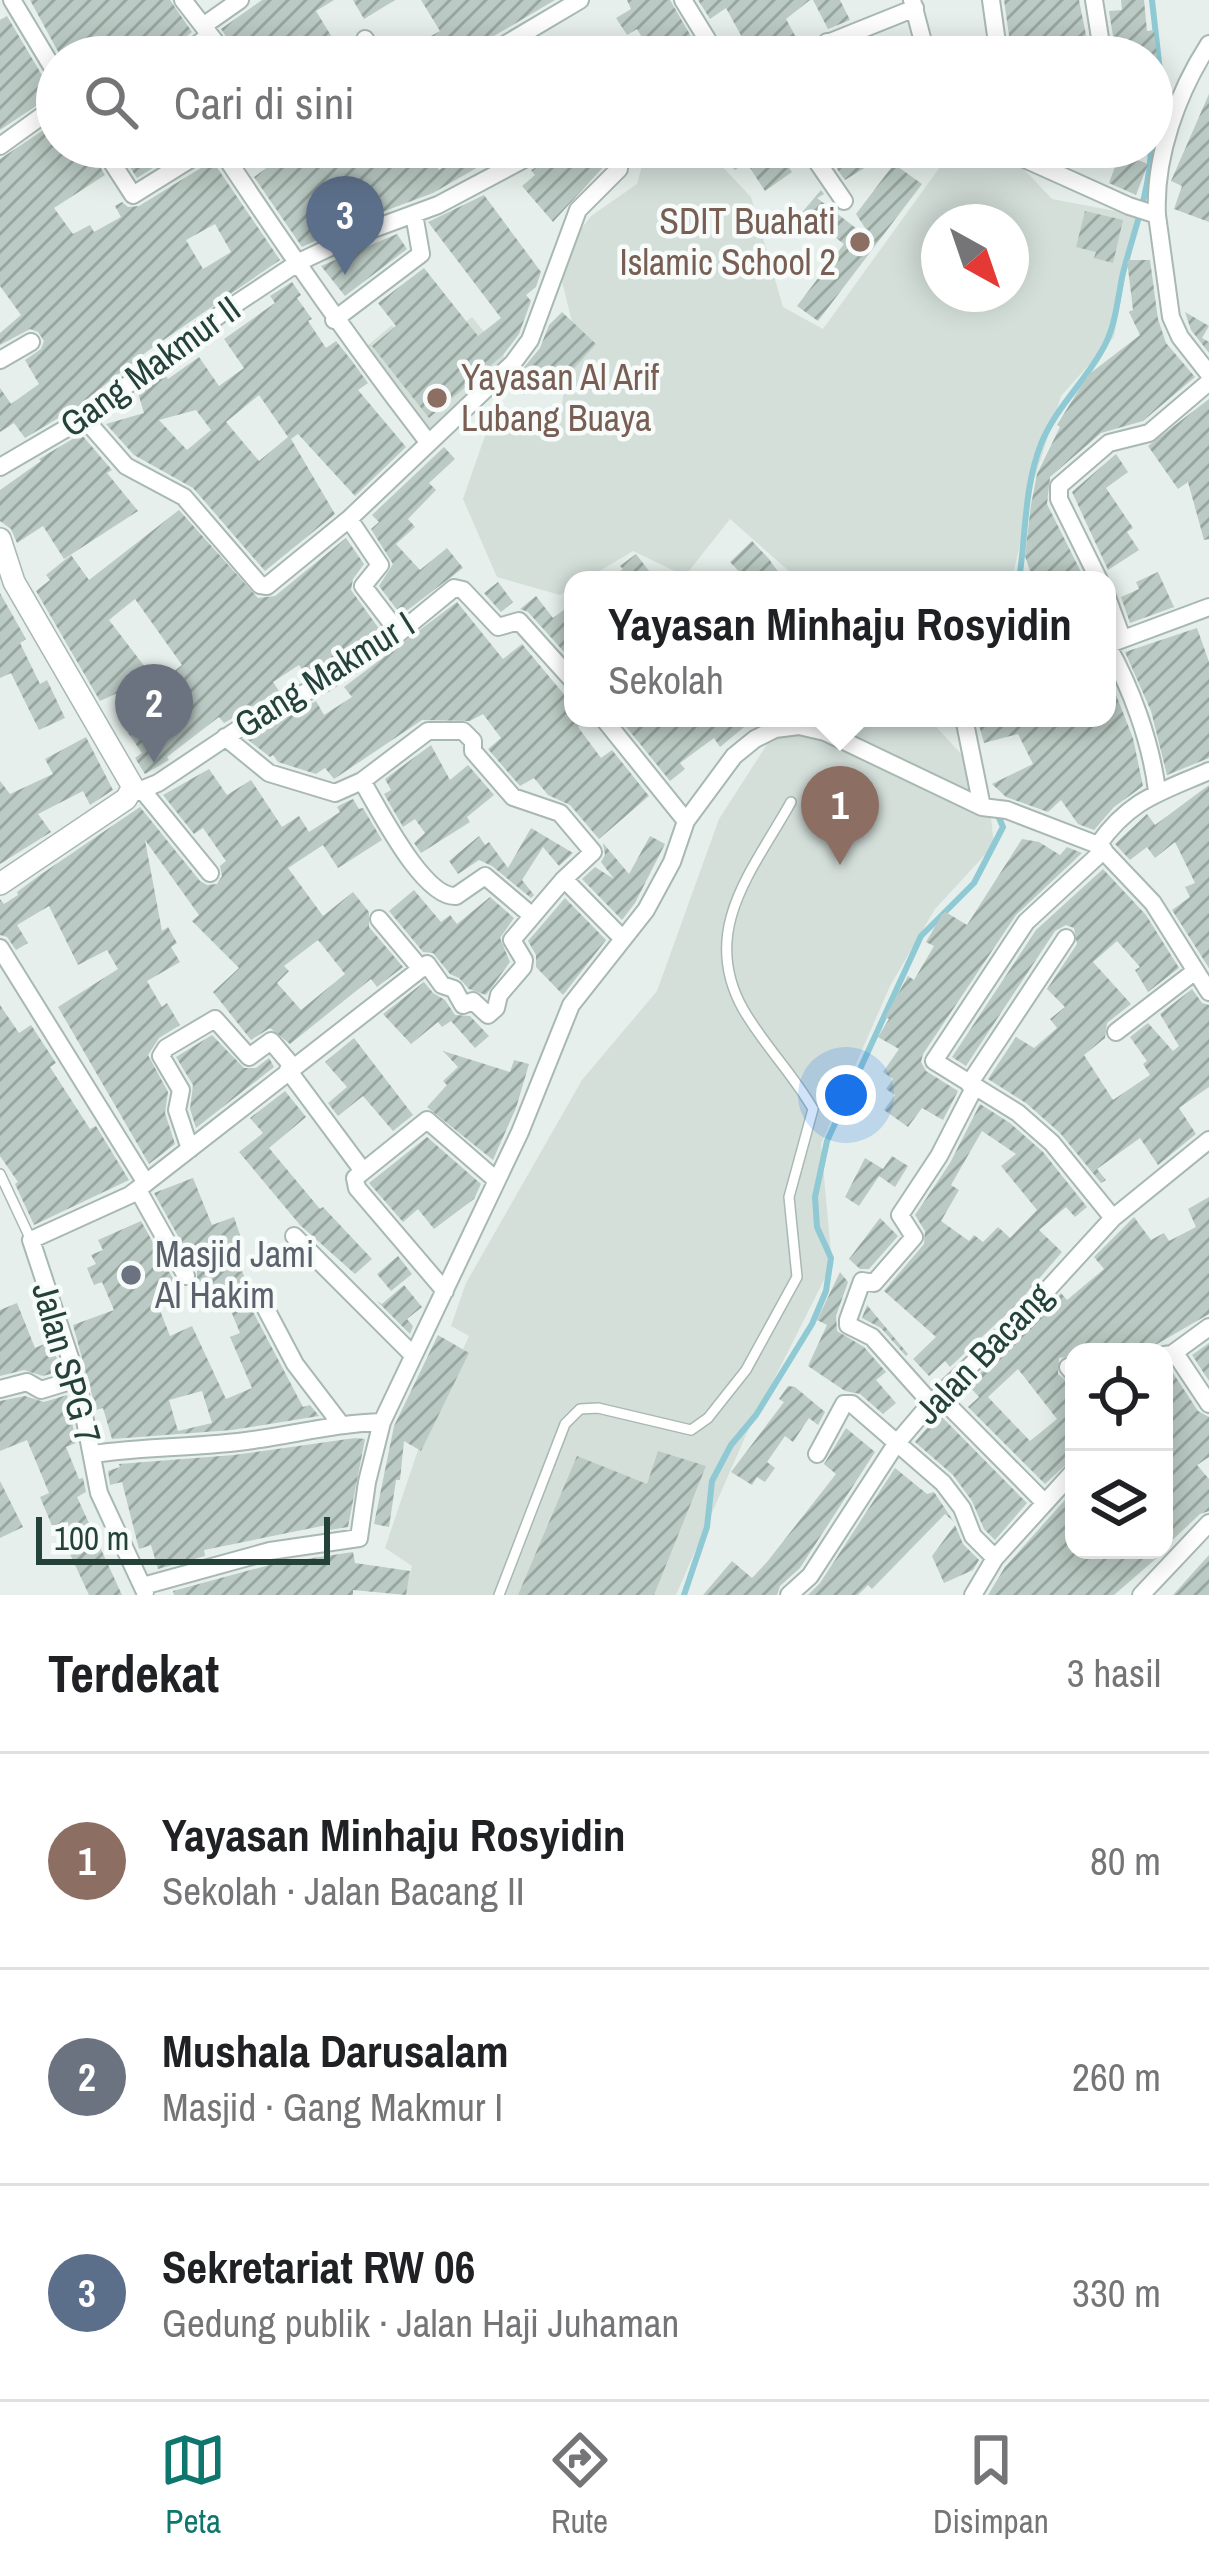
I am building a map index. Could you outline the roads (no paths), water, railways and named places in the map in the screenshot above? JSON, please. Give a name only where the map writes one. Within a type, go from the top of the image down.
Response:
[{"type":"street","points":[[12,0],[36,40]]},
{"type":"street","points":[[183,0],[211,36]]},
{"type":"street","points":[[202,36],[240,0]]},
{"type":"street","points":[[520,36],[580,0]]},
{"type":"street","points":[[683,0],[705,36]]},
{"type":"street","points":[[991,0],[996,36]]},
{"type":"street","points":[[1094,0],[1100,36]]},
{"type":"street","points":[[856,36],[914,4],[922,36]]},
{"type":"street","points":[[1173,124],[1189,76],[1209,44]]},
{"type":"street","points":[[0,146],[36,120]]},
{"type":"street","points":[[116,168],[133,195],[177,168]]},
{"type":"street","points":[[233,168],[334,320],[428,442]]},
{"type":"street","name":"Gang Makmur II","points":[[0,467],[85,418],[222,313],[299,262],[442,203],[508,168]]},
{"type":"street","points":[[85,418],[126,466],[184,497],[260,585],[267,586],[349,519],[508,368],[530,340],[579,208],[619,168]]},
{"type":"street","points":[[822,168],[844,201]]},
{"type":"street","points":[[1046,168],[1144,211]]},
{"type":"street","points":[[1095,571],[1059,499],[1059,487],[1109,443],[1140,437],[1162,424],[1209,378],[1171,317],[1144,211],[1161,168]]},
{"type":"street","points":[[334,320],[422,254],[414,214]]},
{"type":"street","points":[[0,360],[32,342]]},
{"type":"street","points":[[349,519],[380,563],[363,586],[399,633]]},
{"type":"street","points":[[0,540],[14,582],[137,792],[210,873]]},
{"type":"street","name":"Gang Makmur I","points":[[137,792],[324,683],[399,633],[454,588],[463,590],[498,627],[519,620],[564,665]]},
{"type":"street","points":[[1116,642],[1209,607]]},
{"type":"street","points":[[1116,658],[1154,766],[1156,790]]},
{"type":"street","points":[[610,727],[686,821]]},
{"type":"street","points":[[145,1591],[270,1551],[359,1538],[382,1422],[520,1132],[571,1006],[663,881],[686,821],[734,756],[781,727]]},
{"type":"street","points":[[810,727],[985,808],[1007,810],[1101,847],[1153,903],[1209,992]]},
{"type":"street","points":[[966,727],[985,808]]},
{"type":"street","points":[[225,737],[269,773],[335,793],[362,781],[428,730],[464,731],[473,741],[473,751],[513,797],[560,813],[592,850],[530,914],[512,940],[523,967],[488,1015],[473,1001],[463,1005],[429,964],[422,969],[379,919]]},
{"type":"street","points":[[1113,1218],[1052,1143],[1018,1113],[934,1061],[1026,922],[1101,847],[1123,815],[1156,790],[1209,771]]},
{"type":"street","points":[[362,781],[438,893],[456,896],[485,876],[530,914]]},
{"type":"street","points":[[0,884],[137,792]]},
{"type":"street","points":[[563,879],[623,939]]},
{"type":"street","points":[[1044,1502],[872,1337],[848,1324],[862,1281],[874,1283],[914,1237],[900,1215],[939,1156],[971,1086],[1066,938]]},
{"type":"street","points":[[0,948],[142,1186],[186,1276]]},
{"type":"street","name":"Jalan SPG 7","points":[[145,1591],[100,1493],[77,1379],[31,1240],[142,1186],[422,969]]},
{"type":"street","points":[[1116,1032],[1194,972]]},
{"type":"street","points":[[190,1149],[177,1110],[181,1090],[161,1056],[166,1048],[215,1019],[247,1056],[271,1041],[363,1171]]},
{"type":"street","points":[[445,1291],[357,1188],[356,1178],[427,1120],[495,1179]]},
{"type":"street","name":"Jalan Bacang","points":[[789,1595],[810,1576],[896,1444],[935,1399],[1028,1312],[1113,1218],[1209,1140]]},
{"type":"street","points":[[293,1236],[412,1355]]},
{"type":"street","points":[[258,1294],[295,1364],[340,1423]]},
{"type":"street","points":[[1173,1351],[1209,1327]]},
{"type":"street","points":[[1173,1360],[1209,1404]]},
{"type":"street","points":[[0,1389],[27,1382],[41,1390],[77,1379]]},
{"type":"street","points":[[817,1454],[848,1402],[943,1483],[962,1507],[973,1536],[995,1558]]},
{"type":"street","points":[[94,1454],[252,1440],[340,1423],[382,1422]]},
{"type":"street","points":[[973,1595],[995,1558],[1065,1480]]},
{"type":"street","points":[[1141,1595],[1209,1523]]},
{"type":"lane","points":[[499,1595],[565,1424],[580,1409],[598,1408],[691,1430],[707,1418],[746,1370],[797,1277],[789,1197],[813,1109],[741,1007],[724,947],[730,912],[791,802]]},
{"type":"lane","points":[[0,1174],[31,1240]]},
{"type":"waterway","points":[[1152,0],[1156,36]]},
{"type":"waterway","points":[[1020,571],[1035,460],[1054,420],[1110,333],[1149,168]]},
{"type":"waterway","points":[[684,1595],[707,1527],[712,1481],[812,1324],[826,1291],[831,1258],[817,1227],[815,1197],[827,1141],[921,936],[974,883],[1003,827],[996,811]]},
{"type":"place","name":"SDIT Buahati Islamic School 2","points":[[860,242]]},
{"type":"place","name":"Sekretariat RW 06","points":[[345,275]]},
{"type":"place","name":"Yayasan Al Arif Lubang Buaya","points":[[437,398]]},
{"type":"place","name":"Mushala Darusalam","points":[[154,763]]},
{"type":"place","name":"Yayasan Minhaju Rosyidin","points":[[840,865]]},
{"type":"place","name":"Masjid Jami Al Hakim","points":[[131,1275]]}]
